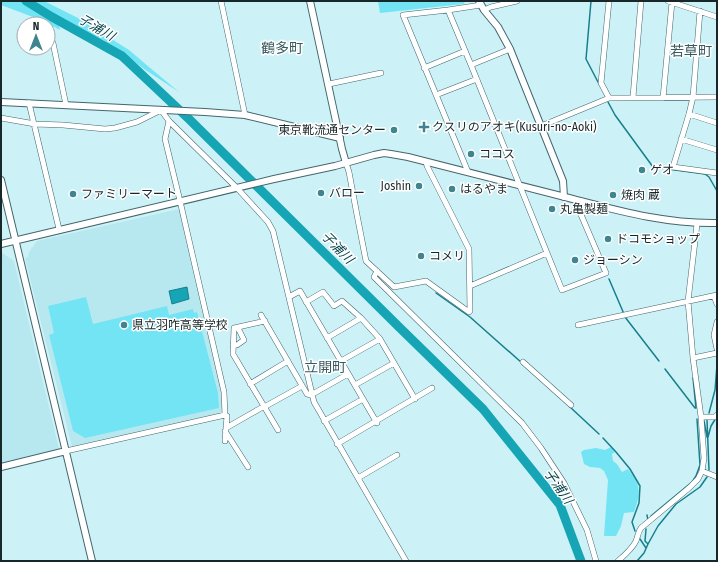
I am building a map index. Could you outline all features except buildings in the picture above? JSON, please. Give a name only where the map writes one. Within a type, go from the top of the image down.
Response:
[{"type":"street","points":[[221,1],[245,115]]},
{"type":"street","points":[[310,1],[340,138],[349,172],[366,260],[394,288],[426,281],[469,312],[469,249],[426,162]]},
{"type":"street","points":[[468,172],[403,15],[482,5],[491,7],[517,1]]},
{"type":"street","points":[[609,1],[601,83],[609,98]]},
{"type":"street","points":[[633,97],[641,1]]},
{"type":"street","points":[[663,98],[670,2],[717,17]]},
{"type":"street","points":[[482,5],[498,27],[510,49],[563,181],[564,197]]},
{"type":"street","points":[[448,10],[562,290],[606,273],[579,210],[582,201]]},
{"type":"street","points":[[700,12],[693,97],[673,167],[717,173]]},
{"type":"street","points":[[471,65],[510,49]]},
{"type":"street","points":[[424,68],[465,51]]},
{"type":"street","points":[[56,53],[66,105]]},
{"type":"street","points":[[329,84],[381,73]]},
{"type":"street","points":[[436,95],[476,79]]},
{"type":"street","points":[[541,126],[609,98],[717,97]]},
{"type":"street","points":[[1,102],[245,115],[340,138]]},
{"type":"street","points":[[29,103],[59,229]]},
{"type":"street","points":[[1,118],[34,124],[115,128],[137,122],[161,110]]},
{"type":"street","points":[[161,110],[169,122],[240,187],[268,222],[273,231],[311,395],[317,410],[406,561]]},
{"type":"street","points":[[688,114],[717,123]]},
{"type":"street","points":[[169,122],[165,139],[224,392],[225,414],[227,416],[225,441]]},
{"type":"street","points":[[681,139],[717,150]]},
{"type":"street","points":[[1,244],[384,153],[400,155],[620,212],[657,219],[697,224],[717,223]]},
{"type":"street","points":[[1,180],[92,561]]},
{"type":"street","points":[[618,561],[628,552],[636,541],[638,532],[641,528],[689,488],[698,479],[702,471],[704,458],[701,417],[693,358],[688,301],[697,224]]},
{"type":"street","points":[[470,286],[547,253]]},
{"type":"street","points":[[377,271],[374,278],[522,423],[541,448],[564,483],[587,530],[596,561]]},
{"type":"street","points":[[289,297],[300,291],[376,422]]},
{"type":"street","points":[[306,302],[323,292],[334,306],[342,301],[361,318],[380,339],[415,398]]},
{"type":"street","points":[[578,325],[716,295],[717,304]]},
{"type":"street","points":[[261,315],[307,394],[311,395]]},
{"type":"street","points":[[328,338],[361,318]]},
{"type":"street","points":[[265,321],[234,328],[233,354],[278,430]]},
{"type":"street","points":[[717,322],[714,335],[717,349]]},
{"type":"street","points":[[233,345],[237,345],[244,340],[238,328]]},
{"type":"street","points":[[341,361],[380,339]]},
{"type":"street","points":[[693,358],[717,353]]},
{"type":"street","points":[[250,384],[288,361]]},
{"type":"street","points":[[523,362],[570,405]]},
{"type":"street","points":[[355,385],[394,363]]},
{"type":"street","points":[[311,395],[348,374]]},
{"type":"street","points":[[226,429],[260,408],[302,386]]},
{"type":"street","points":[[337,444],[432,388]]},
{"type":"street","points":[[324,421],[363,399]]},
{"type":"street","points":[[1,467],[225,414]]},
{"type":"street","points":[[701,417],[715,417],[717,415]]},
{"type":"street","points":[[226,429],[248,467]]},
{"type":"street","points":[[358,478],[397,455]]},
{"type":"street","points":[[702,471],[717,477]]},
{"type":"shaded area","points":[[1,1],[19,1],[44,16],[30,16],[1,5]]},
{"type":"shaded area","points":[[30,1],[44,1],[78,18],[129,50],[179,92],[123,53],[113,49],[105,41],[51,14]]},
{"type":"shaded area","points":[[378,1],[466,1],[463,4],[380,13]]},
{"type":"shaded area","points":[[56,24],[59,26],[60,30],[56,28]]},
{"type":"shaded area","name":"県立羽咋高等学校","points":[[179,209],[223,393],[223,413],[72,447],[25,258],[28,257],[29,252],[37,241]]},
{"type":"shaded area","points":[[1,252],[14,261],[59,449],[1,463]]},
{"type":"shaded area","points":[[187,287],[189,299],[172,304],[169,291]]},
{"type":"shaded area","points":[[86,297],[93,324],[167,306],[169,315],[193,309],[194,313],[197,312],[218,393],[219,408],[85,438],[73,431],[49,335],[54,333],[48,306]]},
{"type":"shaded area","points":[[611,447],[615,452],[612,454],[613,461],[622,472],[628,469],[637,483],[639,494],[634,512],[624,513],[621,526],[616,536],[604,536],[608,480],[604,471],[600,468],[590,467],[584,464],[581,452],[596,448],[605,450]]},
{"type":"waterway","name":"子浦川","points":[[26,1],[122,56],[190,120],[483,409],[560,505],[581,561]]},
{"type":"waterway","points":[[591,1],[586,59],[599,84]]},
{"type":"waterway","points":[[608,102],[615,115],[653,167],[705,174],[709,177],[717,191]]},
{"type":"waterway","points":[[717,257],[717,294]]},
{"type":"waterway","points":[[609,279],[624,314]]},
{"type":"waterway","points":[[436,293],[470,317],[522,363]]},
{"type":"waterway","points":[[625,317],[659,361]]},
{"type":"waterway","points":[[709,413],[715,390],[717,365]]},
{"type":"waterway","points":[[665,369],[695,408]]},
{"type":"waterway","points":[[693,378],[696,408]]},
{"type":"waterway","points":[[570,407],[599,434]]},
{"type":"waterway","points":[[708,437],[711,426],[716,418]]},
{"type":"waterway","points":[[651,516],[692,482],[696,476],[700,465],[697,419]]},
{"type":"waterway","points":[[707,420],[709,470]]},
{"type":"waterway","points":[[704,421],[707,437]]},
{"type":"waterway","points":[[603,438],[630,469],[640,486],[639,503],[632,522],[635,531]]},
{"type":"waterway","points":[[637,561],[644,553],[658,526],[676,504],[700,487],[707,477]]},
{"type":"waterway","points":[[647,515],[648,520]]},
{"type":"waterway","points":[[646,529],[645,541],[648,544]]},
{"type":"waterway","points":[[640,539],[646,548]]},
{"type":"place","name":"クスリのアオキ(Kusuri-no-Aoki)","points":[[424,127]]},
{"type":"place","name":"東京靴流通センター","points":[[394,130]]},
{"type":"place","name":"ココス","points":[[471,154]]},
{"type":"place","name":"ゲオ","points":[[642,170]]},
{"type":"place","name":"Joshin","points":[[419,186]]},
{"type":"place","name":"はるやま","points":[[452,189]]},
{"type":"place","name":"バロー","points":[[321,193]]},
{"type":"place","name":"ファミリーマート","points":[[73,194]]},
{"type":"place","name":"焼肉 蔵","points":[[613,195]]},
{"type":"place","name":"丸亀製麺","points":[[552,209]]},
{"type":"place","name":"ドコモショップ","points":[[608,239]]},
{"type":"place","name":"コメリ","points":[[421,256]]},
{"type":"place","name":"ジョーシン","points":[[575,260]]},
{"type":"place","name":"県立羽咋高等学校","points":[[124,325]]},
{"type":"district","name":"鶴多町","points":[[282,48]]},
{"type":"district","name":"若草町","points":[[691,51]]},
{"type":"district","name":"立開町","points":[[325,367]]}]
